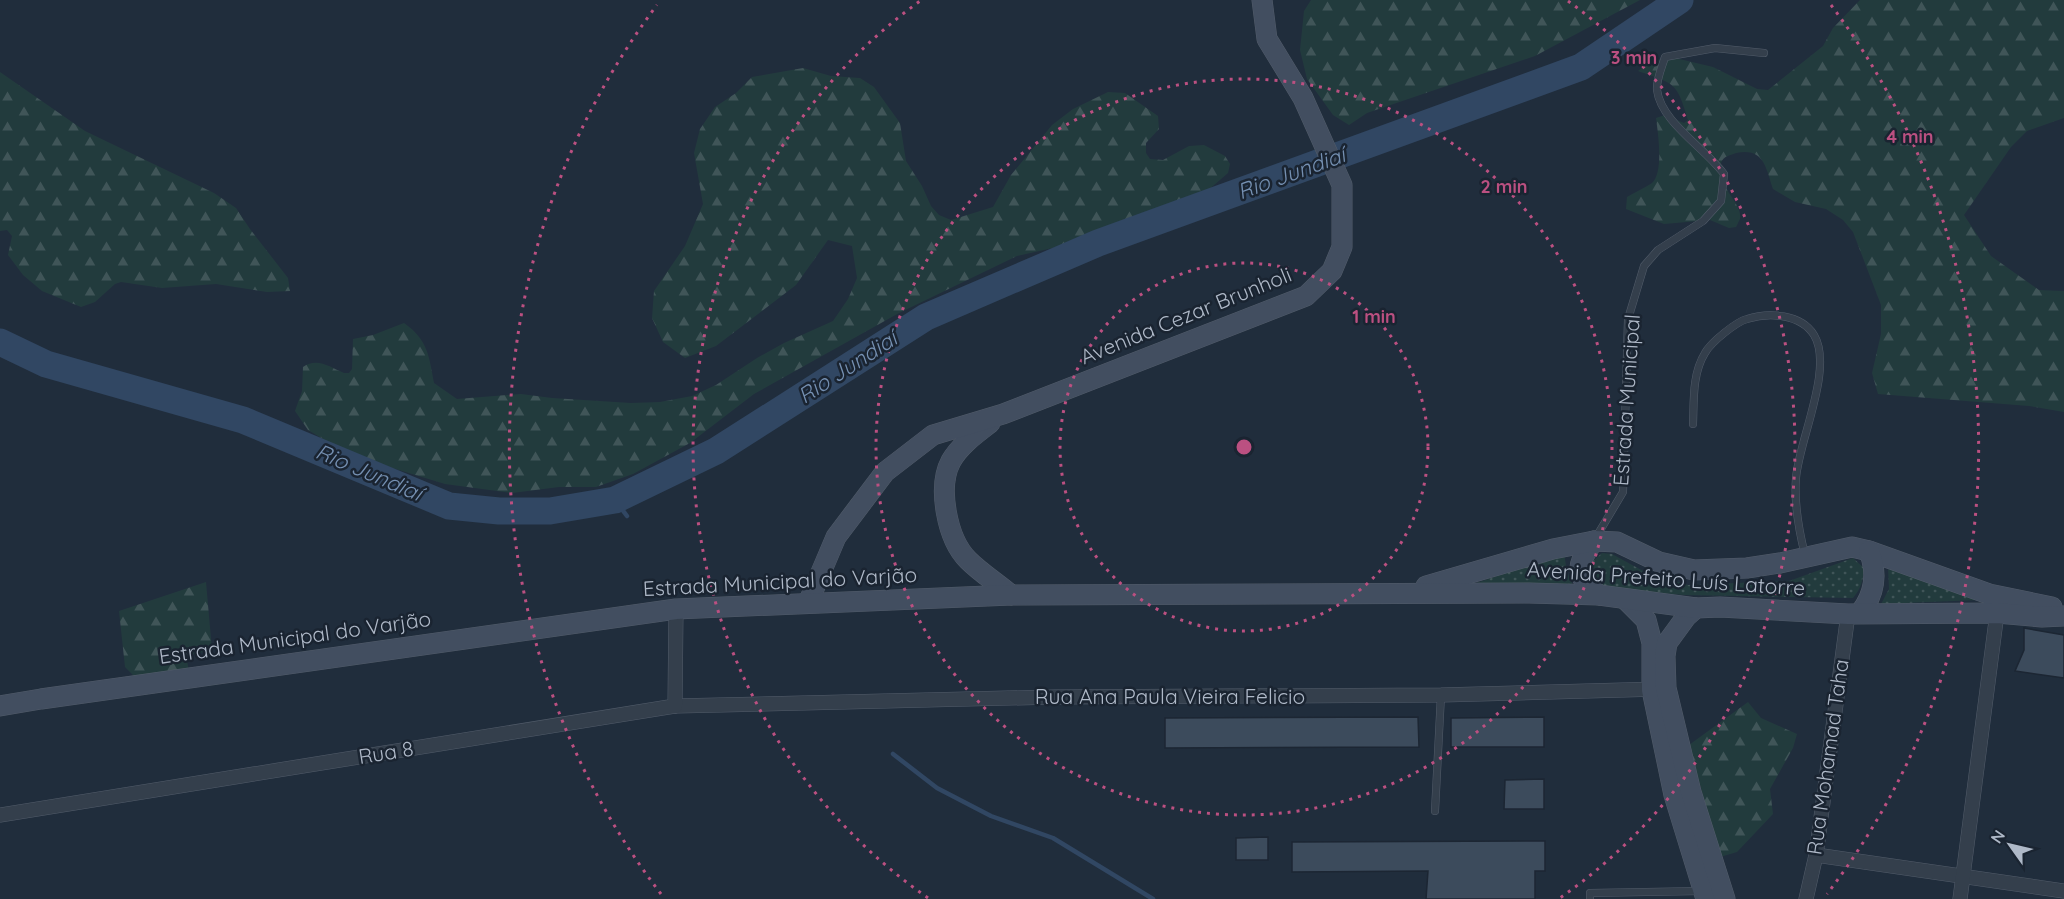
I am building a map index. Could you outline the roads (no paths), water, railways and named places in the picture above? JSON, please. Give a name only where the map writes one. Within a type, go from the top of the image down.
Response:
[{"type":"main road","name":"Avenida Cezar Brunholi","points":[[808,603],[836,537],[885,472],[933,435],[1003,414],[1306,296],[1332,271],[1342,247],[1342,185],[1303,98],[1267,39],[1262,0]]},
{"type":"main road","name":"Avenida Cezar Brunholi","points":[[1003,414],[968,440],[951,460],[944,480],[947,524],[966,559],[1011,595]]},
{"type":"main road","name":"Avenida Prefeito Luís Latorre","points":[[1389,594],[1447,581],[1553,549],[1594,541],[1617,542],[1659,562],[1694,570],[1747,568],[1852,547],[1989,594],[2064,611]]},
{"type":"main road","points":[[1594,541],[1582,556],[1579,569],[1584,583],[1599,595]]},
{"type":"main road","points":[[1854,614],[1867,604],[1874,583],[1873,561],[1869,551]]},
{"type":"main road","name":"Avenida Prefeito Luís Latorre","points":[[1389,594],[1599,595],[1696,608],[1720,607],[1854,614],[1996,613],[2042,617],[2064,616]]},
{"type":"main road","name":"Estrada Municipal do Varjão","points":[[0,706],[676,609],[1011,595],[1389,594]]},
{"type":"main road","points":[[1624,598],[1646,620],[1652,643],[1674,795],[1704,895]]},
{"type":"main road","points":[[1696,608],[1686,617],[1667,643],[1659,689],[1725,899]]},
{"type":"street","points":[[675,706],[676,609]]},
{"type":"street","points":[[1960,899],[1996,613]]},
{"type":"street","name":"Rua Mohamad Taha","points":[[1806,899],[1816,855],[1854,614]]},
{"type":"street","name":"Rua Ana Paula Vieira Felicio","points":[[675,706],[1054,697],[1441,695],[1659,689]]},
{"type":"street","name":"Rua 8","points":[[0,814],[675,706]]},
{"type":"street","points":[[1816,855],[2064,891]]},
{"type":"lane","name":"Estrada Municipal","points":[[1594,541],[1623,492],[1628,319],[1644,266],[1658,250],[1703,221],[1721,201],[1724,174],[1713,159],[1665,114],[1657,88],[1665,57],[1715,48],[1764,54]]},
{"type":"lane","points":[[1693,424],[1696,373],[1705,352],[1717,339],[1746,319],[1776,315],[1799,321],[1814,335],[1821,357],[1820,375],[1798,462],[1796,481],[1800,532],[1806,558]]},
{"type":"lane","points":[[1435,811],[1441,695]]},
{"type":"lane","points":[[1590,899],[1590,893],[1704,895]]},
{"type":"waterway","name":"Rio Jundiaí","points":[[0,342],[46,364],[243,420],[449,506],[499,511],[550,511],[615,500],[716,451],[926,317],[1098,243],[1581,67],[1680,0]]},
{"type":"waterway","points":[[615,500],[627,516]]},
{"type":"waterway","points":[[893,754],[937,788],[991,816],[1053,838],[1153,899]]}]
